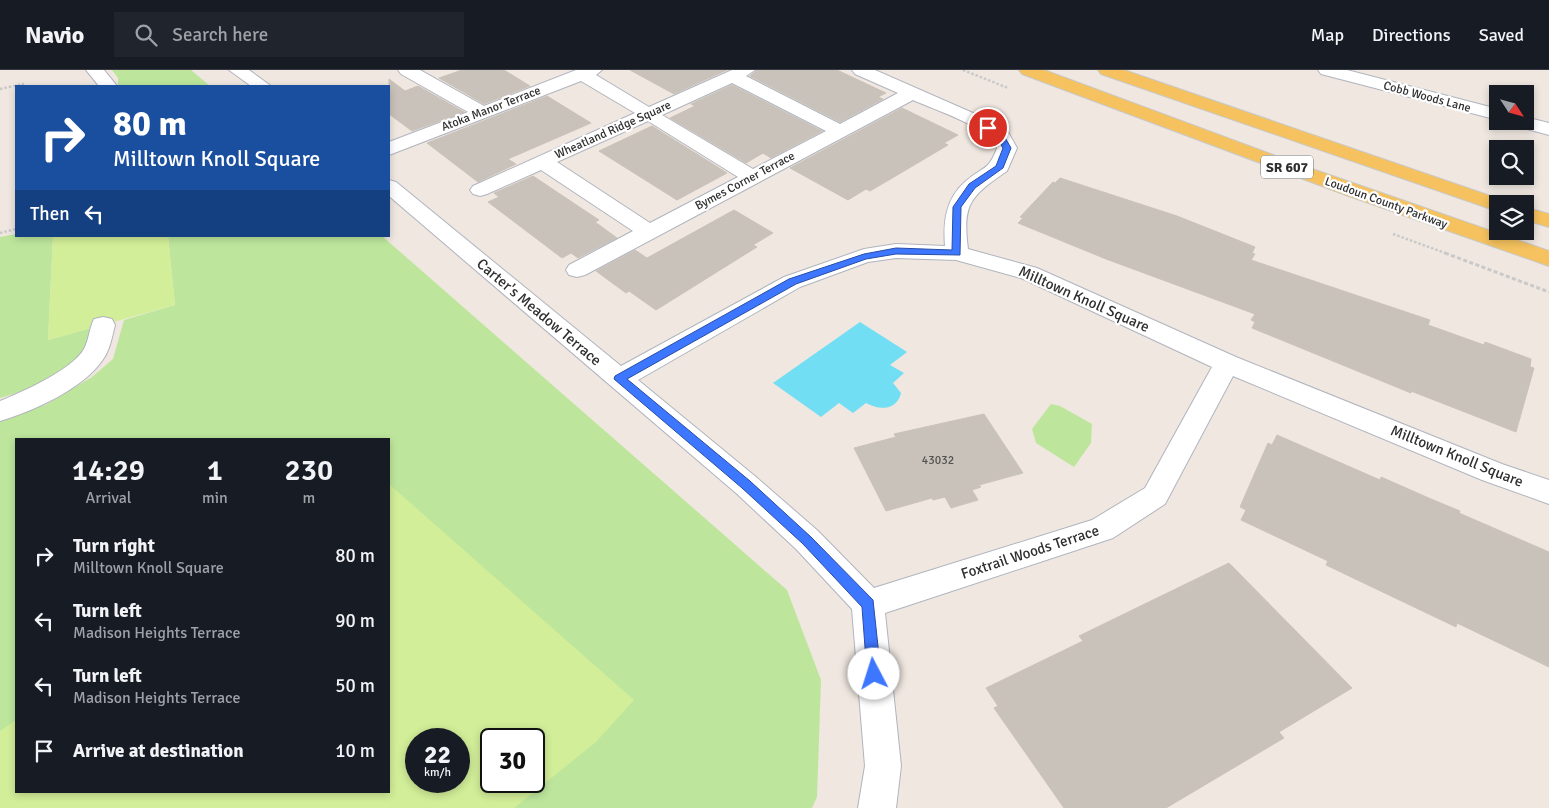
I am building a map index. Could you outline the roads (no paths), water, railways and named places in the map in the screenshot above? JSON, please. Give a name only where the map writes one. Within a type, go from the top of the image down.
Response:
[{"type":"main road","name":"Loudoun County Parkway","points":[[1028,70],[1253,155],[1430,219],[1549,259]]},
{"type":"main road","name":"SR 607","points":[[1107,70],[1489,202]]},
{"type":"main road","points":[[1534,216],[1549,221]]},
{"type":"street","points":[[95,70],[108,85]]},
{"type":"street","points":[[238,70],[260,85]]},
{"type":"street","points":[[861,70],[975,121],[1000,136],[1007,148],[1000,167],[972,186],[957,207],[955,235],[957,253]]},
{"type":"street","name":"Cobb Woods Lane","points":[[1327,70],[1489,114]]},
{"type":"street","points":[[413,71],[482,112]]},
{"type":"street","points":[[588,72],[648,114],[752,177]]},
{"type":"street","name":"Atoka Manor Terrace","points":[[390,149],[588,72]]},
{"type":"street","points":[[739,73],[840,131]]},
{"type":"street","name":"Wheatland Ridge Square","points":[[480,190],[739,73]]},
{"type":"street","name":"Bymes Corner Terrace","points":[[577,270],[912,92]]},
{"type":"street","points":[[1534,125],[1549,129]]},
{"type":"street","points":[[543,162],[649,232]]},
{"type":"street","name":"Carter's Meadow Terrace","points":[[390,187],[746,485],[807,540],[868,604]]},
{"type":"street","name":"Milltown Knoll Square","points":[[619,379],[792,282],[864,256],[896,251],[957,253],[1030,273],[1226,362],[1492,472],[1549,492]]},
{"type":"street","points":[[0,411],[16,406],[70,376],[94,355],[103,325]]},
{"type":"street","name":"Foxtrail Woods Terrace","points":[[868,604],[1102,529],[1155,496],[1226,362]]},
{"type":"street","points":[[868,604],[883,766],[877,808]]},
{"type":"water","points":[[860,322],[907,352],[890,365],[904,373],[893,383],[901,393],[899,399],[892,406],[882,408],[866,403],[853,413],[839,403],[821,417],[773,383]]}]
